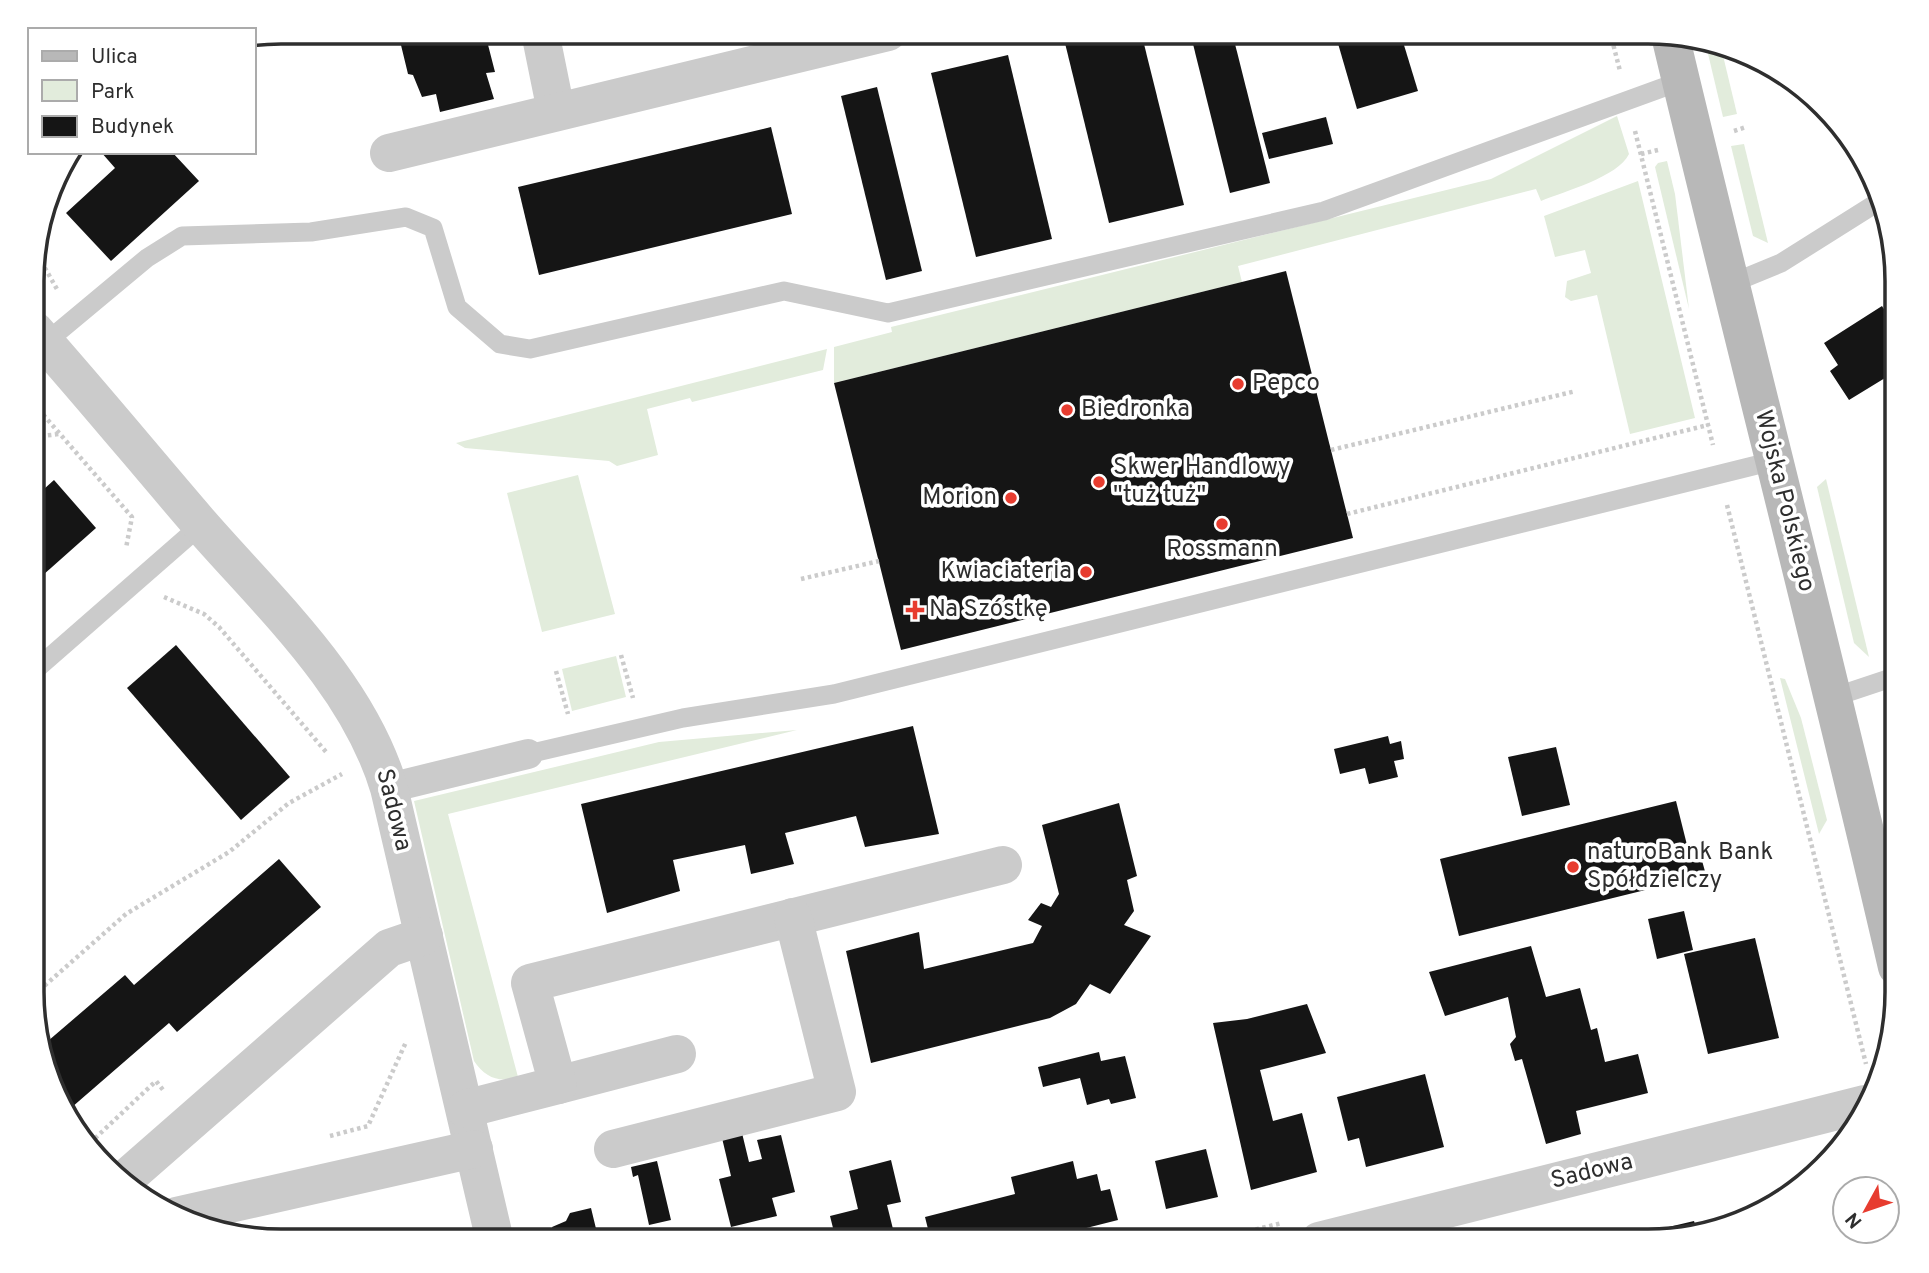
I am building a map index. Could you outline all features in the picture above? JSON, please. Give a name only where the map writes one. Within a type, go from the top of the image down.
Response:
[{"type":"main road","name":"Wojska Polskiego","points":[[1673,46],[1773,461],[1834,697],[1885,916]]},
{"type":"street","points":[[542,44],[556,111]]},
{"type":"street","points":[[389,153],[838,44]]},
{"type":"street","name":"Sadowa","points":[[44,343],[346,697],[364,724],[379,755],[389,788],[492,1229]]},
{"type":"street","points":[[389,788],[528,754]]},
{"type":"street","points":[[558,1085],[530,983],[1003,865]]},
{"type":"street","points":[[613,1149],[837,1092],[793,917]]},
{"type":"street","points":[[130,1174],[389,948],[424,936]]},
{"type":"street","points":[[465,1110],[677,1054]]},
{"type":"street","name":"Sadowa","points":[[1362,1229],[1865,1088]]},
{"type":"street","points":[[193,1212],[474,1149]]},
{"type":"lane","points":[[44,334],[78,316],[147,258],[182,236],[311,232],[406,217],[433,228],[457,307],[500,344],[530,349],[784,291],[888,313],[1324,211],[1681,81]]},
{"type":"lane","points":[[1730,284],[1781,263],[1873,205]]},
{"type":"lane","points":[[528,754],[641,727],[834,694],[1773,461]]},
{"type":"lane","points":[[44,662],[201,525]]},
{"type":"lane","points":[[1834,697],[1885,680]]},
{"type":"path","points":[[1613,44],[1720,474],[1866,1086]]},
{"type":"path","points":[[45,268],[60,294],[78,316]]},
{"type":"path","points":[[1331,450],[1576,391]]},
{"type":"path","points":[[44,416],[132,517],[123,567],[136,582],[204,614],[219,627],[330,758]]},
{"type":"path","points":[[1347,514],[1708,425]]},
{"type":"path","points":[[44,436],[60,434]]},
{"type":"path","points":[[801,579],[879,561]]},
{"type":"path","points":[[621,655],[641,727]]},
{"type":"path","points":[[556,671],[576,743]]},
{"type":"path","points":[[336,766],[346,784]]},
{"type":"path","points":[[44,986],[126,914],[229,852],[289,803],[342,775]]},
{"type":"path","points":[[327,1137],[368,1126],[409,1037]]},
{"type":"green space","points":[[1707,52],[1723,57],[1737,114],[1723,117]]},
{"type":"green space","points":[[1617,116],[1629,154],[1623,162],[1603,176],[1541,201],[1536,189],[1238,266],[1242,282],[834,383],[834,347],[892,332],[891,327],[1491,179]]},
{"type":"green space","points":[[1744,144],[1768,243],[1753,236],[1731,146]]},
{"type":"green space","points":[[1667,161],[1675,194],[1689,309],[1655,167],[1658,163]]},
{"type":"green space","points":[[1638,181],[1695,418],[1630,434],[1597,295],[1571,301],[1565,297],[1567,281],[1591,273],[1585,250],[1555,257],[1544,216]]},
{"type":"green space","points":[[827,349],[823,370],[692,402],[690,398],[647,409],[658,455],[617,466],[609,461],[465,448],[456,443]]},
{"type":"green space","points":[[578,475],[615,614],[542,632],[507,493]]},
{"type":"green space","points":[[1826,479],[1869,657],[1854,643],[1817,487]]},
{"type":"green space","points":[[616,656],[626,697],[572,711],[562,669]]},
{"type":"green space","points":[[1780,678],[1785,679],[1801,718],[1827,820],[1819,834]]},
{"type":"green space","points":[[797,730],[448,814],[518,1077],[499,1079],[483,1072],[474,1061],[414,801],[659,742]]},
{"type":"building","points":[[401,44],[488,44],[495,72],[486,73],[494,99],[440,112],[436,94],[422,97],[413,75],[408,74]]},
{"type":"building","points":[[1065,44],[1144,44],[1184,205],[1109,223]]},
{"type":"building","points":[[1193,44],[1235,44],[1270,183],[1230,193]]},
{"type":"building","points":[[1338,44],[1404,44],[1418,91],[1357,109]]},
{"type":"building","points":[[1008,55],[1052,239],[976,257],[931,73]]},
{"type":"building","points":[[877,87],[922,271],[886,280],[841,96]]},
{"type":"building","points":[[1326,117],[1333,144],[1269,159],[1262,133]]},
{"type":"building","points":[[771,127],[792,214],[539,275],[518,187]]},
{"type":"building","points":[[103,154],[174,154],[199,181],[111,261],[66,213],[115,168]]},
{"type":"building","name":"Skwer Handlowy \"tuż tuż\"","points":[[1286,271],[1353,538],[901,650],[834,383]]},
{"type":"building","points":[[1882,306],[1885,311],[1885,378],[1849,400],[1830,371],[1838,365],[1824,343]]},
{"type":"building","points":[[54,480],[96,528],[44,574],[44,489]]},
{"type":"building","points":[[176,645],[290,777],[241,820],[127,688]]},
{"type":"building","points":[[913,726],[939,834],[865,847],[856,816],[785,833],[794,864],[751,874],[745,845],[673,860],[680,891],[607,913],[581,804]]},
{"type":"building","points":[[1388,736],[1390,744],[1401,741],[1404,759],[1394,761],[1398,777],[1369,784],[1365,768],[1340,774],[1334,749]]},
{"type":"building","points":[[1556,747],[1570,805],[1522,816],[1508,757]]},
{"type":"building","name":"naturoBank Bank Spółdzielczy","points":[[1676,801],[1690,857],[1701,857],[1706,875],[1459,936],[1440,859]]},
{"type":"building","points":[[1119,803],[1137,876],[1127,880],[1134,911],[1124,925],[1151,936],[1110,994],[1090,984],[1076,1004],[1050,1018],[871,1063],[846,951],[919,932],[924,969],[1033,943],[1042,926],[1028,920],[1041,903],[1051,907],[1059,894],[1042,825]]},
{"type":"building","points":[[279,859],[321,907],[177,1032],[169,1023],[73,1106],[62,1083],[49,1040],[125,975],[134,985]]},
{"type":"building","points":[[1684,911],[1693,950],[1657,959],[1648,919]]},
{"type":"building","points":[[1755,938],[1779,1038],[1708,1054],[1684,954]]},
{"type":"building","points":[[1531,946],[1546,997],[1580,988],[1591,1030],[1597,1028],[1605,1062],[1638,1054],[1648,1093],[1576,1111],[1581,1134],[1546,1144],[1522,1059],[1515,1061],[1510,1044],[1516,1037],[1508,997],[1445,1016],[1429,972]]},
{"type":"building","points":[[1307,1004],[1326,1053],[1260,1070],[1273,1121],[1302,1113],[1317,1172],[1251,1190],[1213,1023],[1247,1019]]},
{"type":"building","points":[[1099,1052],[1101,1061],[1125,1056],[1136,1098],[1111,1104],[1109,1099],[1087,1105],[1080,1078],[1043,1087],[1038,1067]]},
{"type":"building","points":[[1425,1074],[1444,1147],[1366,1167],[1359,1138],[1348,1141],[1337,1097]]},
{"type":"building","points":[[742,1133],[749,1162],[762,1159],[757,1140],[781,1135],[795,1192],[772,1198],[777,1216],[731,1227],[719,1179],[731,1176],[722,1138]]},
{"type":"building","points":[[1206,1149],[1218,1197],[1166,1209],[1155,1161]]},
{"type":"building","points":[[891,1160],[901,1202],[887,1205],[893,1229],[833,1229],[830,1216],[858,1209],[849,1171]]},
{"type":"building","points":[[657,1161],[671,1220],[649,1225],[638,1175],[633,1177],[631,1167]]},
{"type":"building","points":[[1073,1161],[1077,1179],[1097,1174],[1101,1191],[1110,1189],[1118,1220],[1082,1229],[928,1229],[925,1217],[1015,1194],[1011,1177]]},
{"type":"building","points":[[591,1208],[596,1229],[553,1229],[566,1221],[570,1213]]},
{"type":"building","points":[[1694,1221],[1695,1224],[1679,1227],[1660,1229]]},
{"type":"place","name":"Pepco","points":[[1238,384]]},
{"type":"place","name":"Biedronka","points":[[1067,410]]},
{"type":"place","name":"Skwer Handlowy \"tuż tuż\"","points":[[1099,482]]},
{"type":"place","name":"Morion","points":[[1011,498]]},
{"type":"place","name":"Rossmann","points":[[1222,524]]},
{"type":"place","name":"Kwiaciateria","points":[[1086,572]]},
{"type":"place","name":"Na Szóstkę","points":[[915,610]]},
{"type":"place","name":"naturoBank Bank Spółdzielczy","points":[[1573,867]]}]
